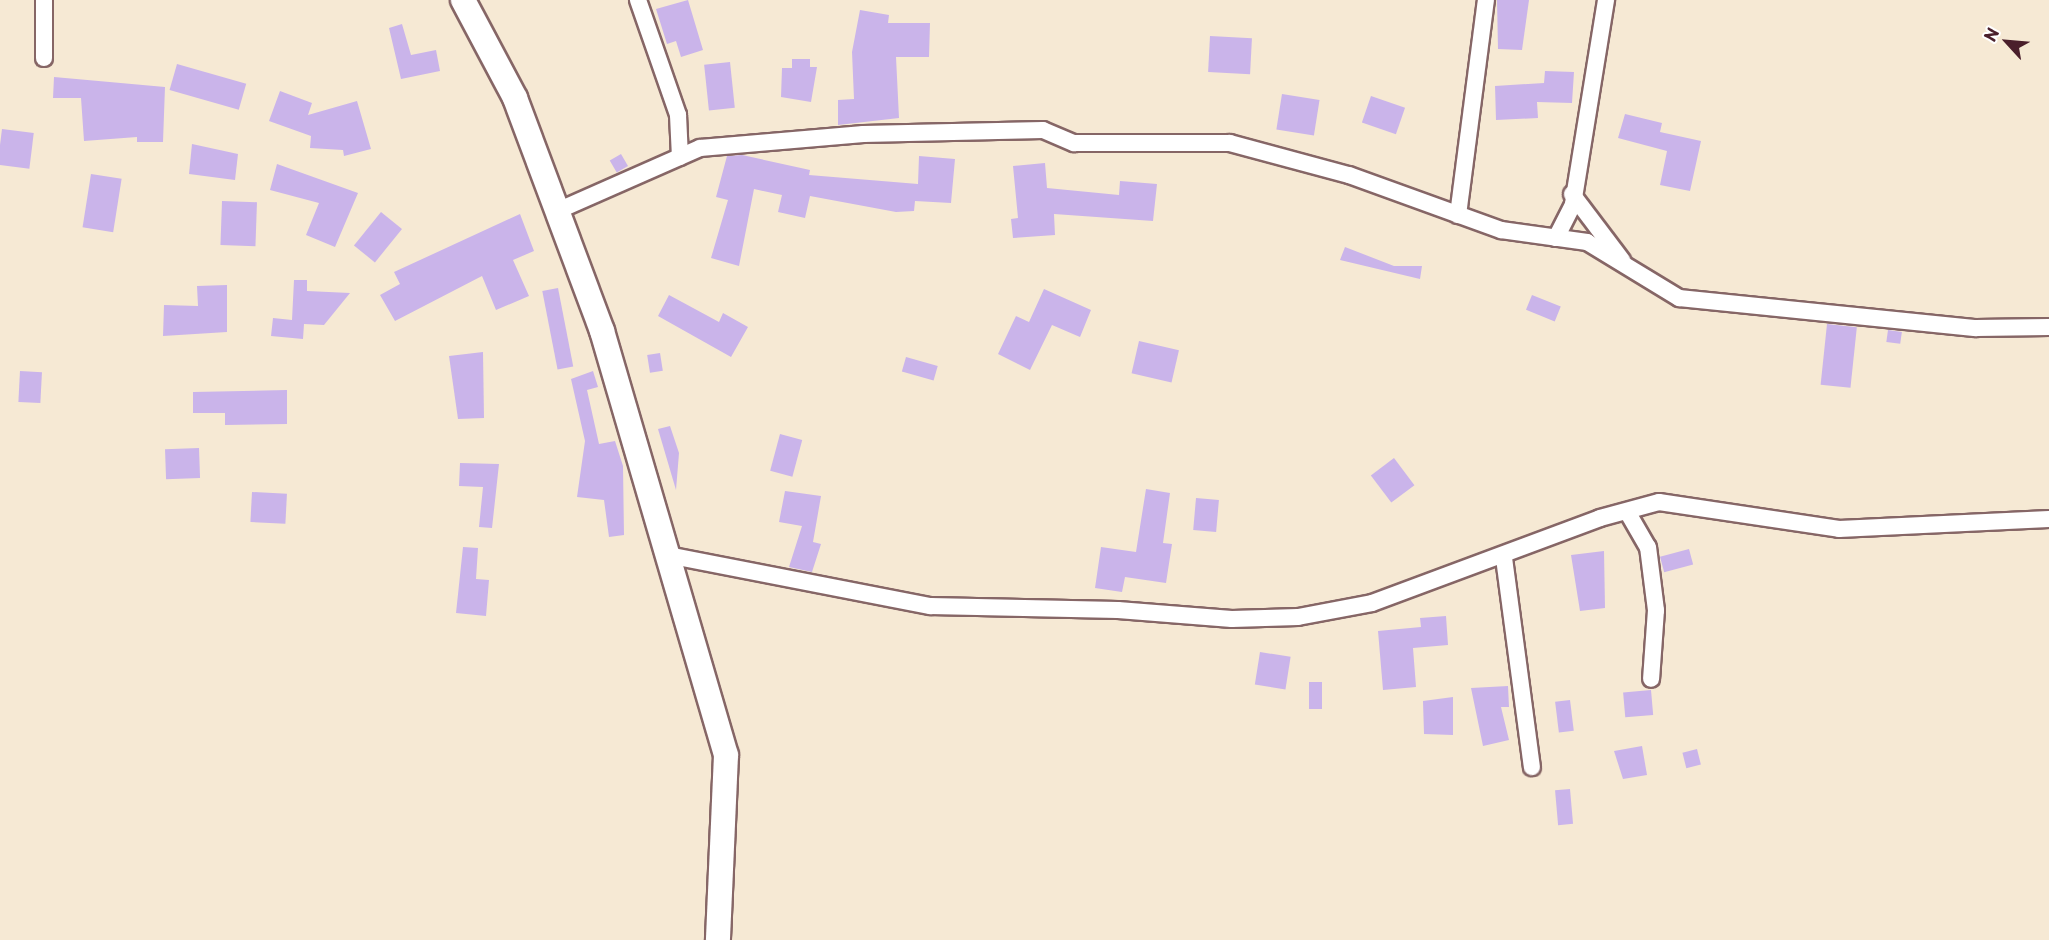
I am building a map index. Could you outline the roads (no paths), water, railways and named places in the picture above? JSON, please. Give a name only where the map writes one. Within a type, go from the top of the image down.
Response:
[{"type":"street","points":[[44,0],[44,58]]},
{"type":"street","points":[[463,0],[515,98],[602,331],[726,755],[718,940]]},
{"type":"street","points":[[638,0],[678,115],[680,157]]},
{"type":"street","points":[[1458,215],[1486,0]]},
{"type":"street","points":[[1556,238],[1573,204],[1572,194],[1606,0]]},
{"type":"street","points":[[557,211],[700,148],[863,134],[1043,130],[1074,143],[1230,143],[1349,175],[1501,230],[1587,242],[1679,298],[1976,328],[2049,327]]},
{"type":"street","points":[[1572,194],[1629,268]]},
{"type":"street","points":[[667,555],[930,606],[1118,610],[1232,619],[1298,617],[1372,603],[1504,558],[1600,518],[1628,513],[1659,502],[1686,503],[1839,530],[2049,519]]},
{"type":"street","points":[[1628,513],[1648,547],[1656,610],[1652,679]]},
{"type":"street","points":[[1504,558],[1532,767]]}]
